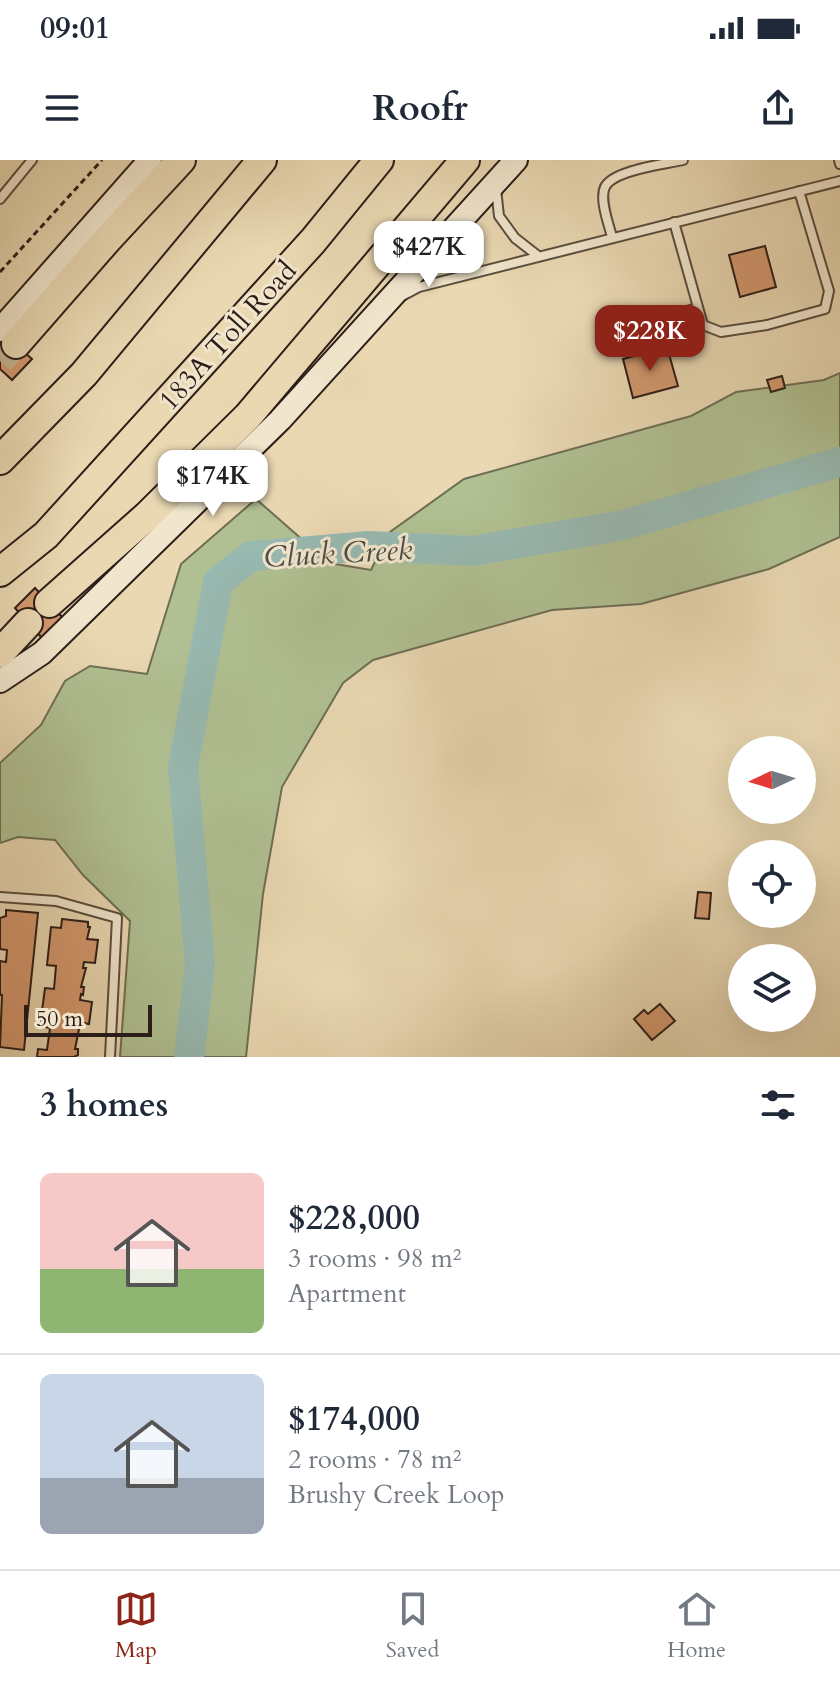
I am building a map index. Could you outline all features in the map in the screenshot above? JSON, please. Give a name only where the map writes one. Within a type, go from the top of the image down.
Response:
[{"type":"highway","points":[[8,337],[181,160]]},
{"type":"highway","points":[[0,460],[84,374],[262,160]]},
{"type":"highway","name":"183A Toll Road","points":[[0,572],[46,535],[313,241],[379,160]]},
{"type":"highway","points":[[49,603],[147,516],[248,416],[465,160]]},
{"type":"highway","points":[[0,653],[28,623]]},
{"type":"main road","points":[[8,337],[150,160]]},
{"type":"main road","points":[[0,681],[42,653],[280,420],[516,160]]},
{"type":"lane","points":[[0,199],[32,160]]},
{"type":"lane","points":[[641,170],[649,160]]},
{"type":"lane","points":[[612,237],[604,197],[605,186],[614,177],[683,160]]},
{"type":"lane","points":[[382,306],[419,287],[840,181]]},
{"type":"lane","points":[[496,183],[499,216],[515,238],[538,256]]},
{"type":"lane","points":[[674,222],[703,325],[721,332],[767,325],[825,309],[829,291],[799,191]]},
{"type":"lane","points":[[616,329],[698,308]]},
{"type":"lane","points":[[0,897],[56,901],[117,918],[110,1057]]},
{"type":"path","points":[[0,272],[102,160]]},
{"type":"green space","points":[[840,373],[840,537],[769,569],[641,604],[552,610],[373,660],[343,683],[282,787],[263,894],[246,1057],[120,1057],[130,921],[83,875],[55,840],[18,837],[0,843],[0,763],[41,725],[65,681],[90,666],[147,674],[181,564],[256,499],[329,563],[371,570],[390,532],[464,479],[691,416],[736,392],[824,380]]},
{"type":"building","points":[[765,246],[776,287],[740,297],[729,255]]},
{"type":"building","points":[[2,332],[32,359],[12,380],[0,369]]},
{"type":"building","points":[[667,347],[678,386],[633,398],[623,359]]},
{"type":"building","points":[[782,376],[785,388],[771,392],[767,380]]},
{"type":"building","points":[[35,588],[63,618],[42,638],[15,608]]},
{"type":"building","points":[[698,892],[711,893],[709,919],[695,918]]},
{"type":"building","points":[[6,910],[38,913],[24,1050],[0,1047],[0,961],[6,962],[7,950],[0,949],[0,918],[6,916]]},
{"type":"building","points":[[62,919],[88,922],[87,939],[98,940],[95,963],[84,962],[83,968],[86,968],[80,1000],[92,1002],[89,1024],[78,1022],[75,1049],[78,1049],[78,1055],[37,1057],[38,1049],[47,1050],[50,1028],[40,1026],[45,988],[54,989],[56,966],[47,965],[51,927],[61,928]]},
{"type":"building","points":[[660,1004],[675,1021],[652,1040],[634,1019],[644,1010],[648,1014]]},
{"type":"waterway","name":"Cluck Creek","points":[[189,1057],[200,965],[183,767],[218,582],[251,556],[369,546],[473,551],[623,525],[840,462]]},
{"type":"tunnel","points":[[0,361],[16,344]]}]
